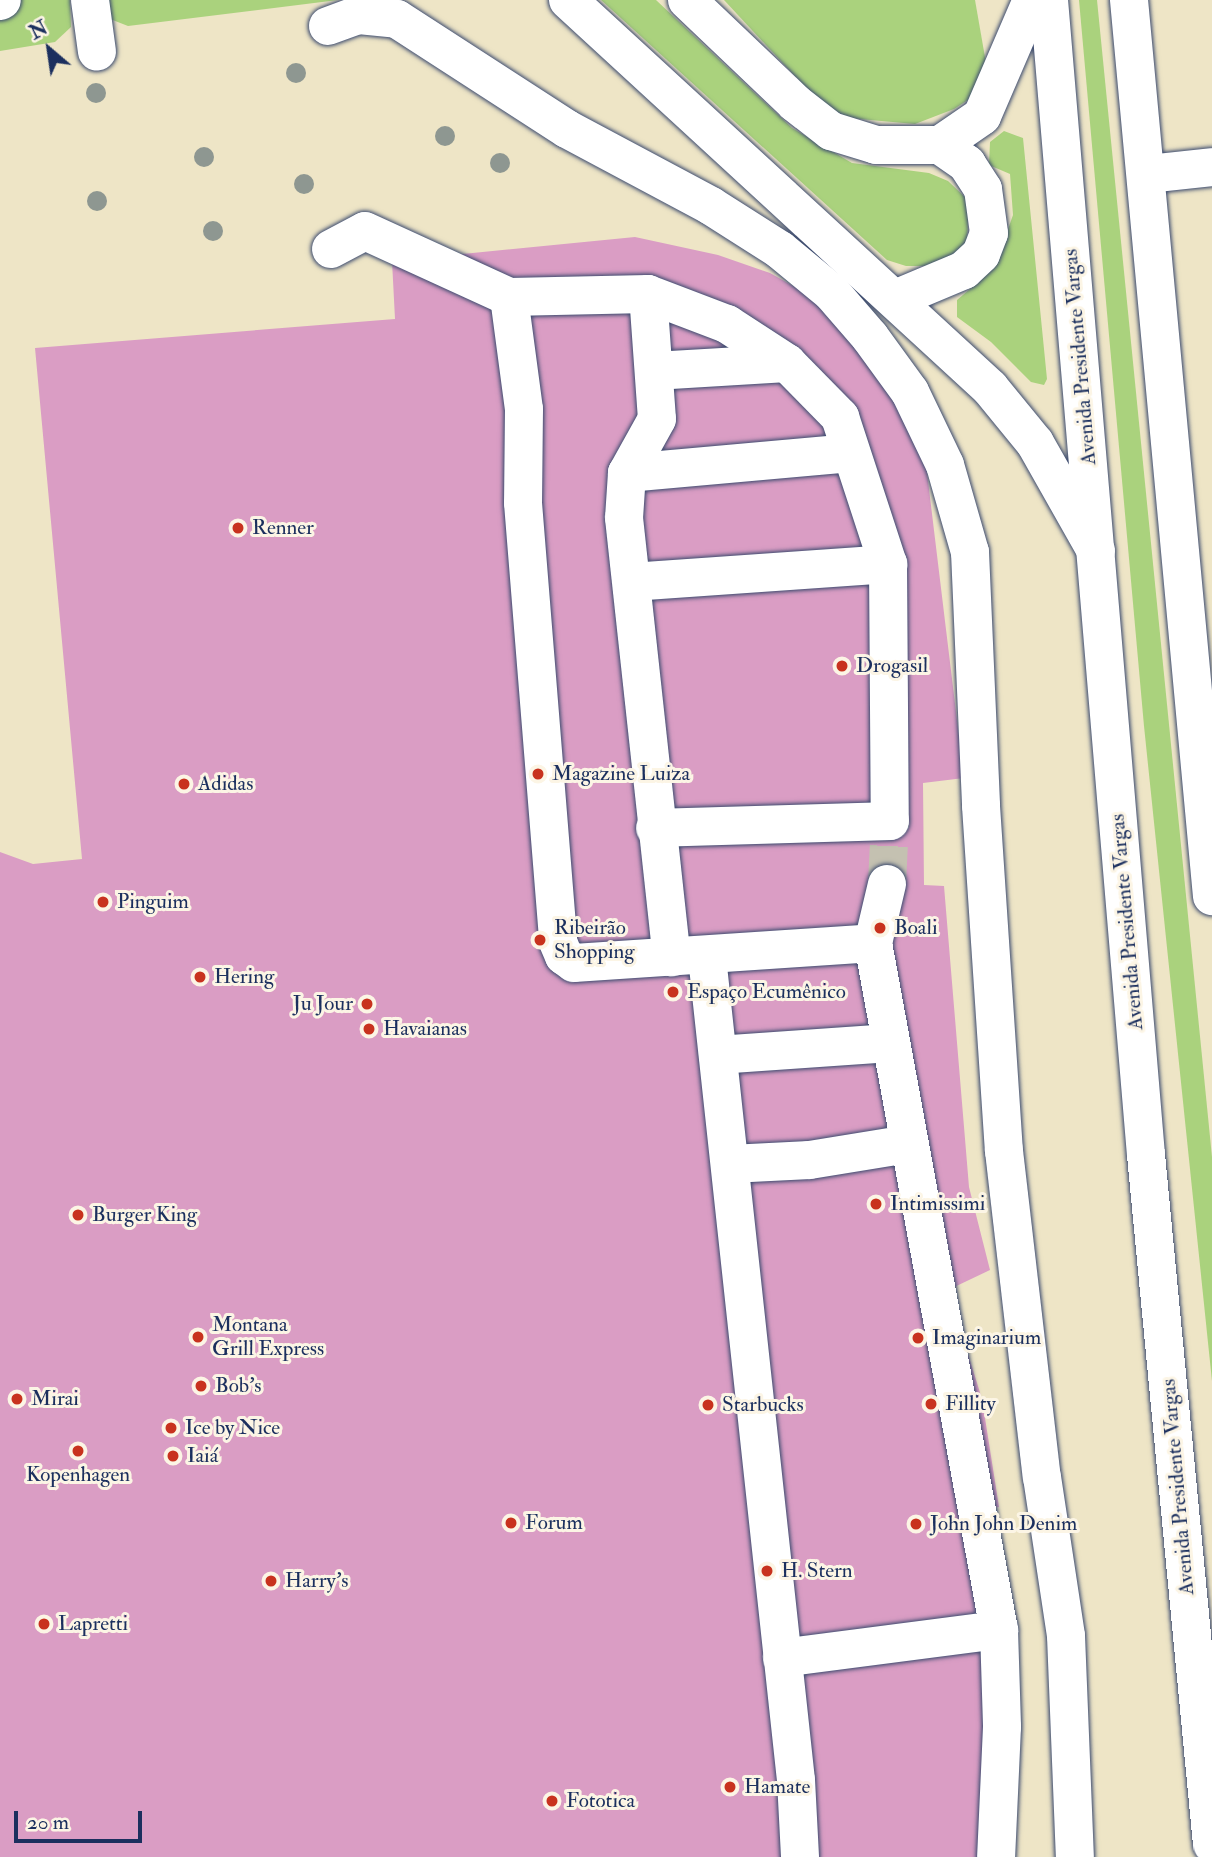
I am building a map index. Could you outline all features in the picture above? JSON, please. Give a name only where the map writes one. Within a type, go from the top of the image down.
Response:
[{"type":"main road","points":[[90,0],[97,52]]},
{"type":"main road","points":[[568,0],[990,388],[1035,443],[1096,551]]},
{"type":"main road","points":[[687,0],[795,103],[831,131],[876,145],[940,145],[982,116],[1032,0]]},
{"type":"main road","name":"Avenida Presidente Vargas","points":[[1049,0],[1146,1155],[1212,1844]]},
{"type":"main road","points":[[1129,0],[1212,895]]},
{"type":"main road","points":[[328,26],[359,15],[397,19],[566,129],[711,206],[780,250],[832,293],[870,337],[909,392],[945,465],[970,552],[981,806],[1004,1151],[1042,1477],[1066,1636],[1075,1857]]},
{"type":"main road","points":[[895,299],[964,270],[981,254],[989,233],[983,189],[967,164],[940,145]]},
{"type":"main road","points":[[1147,174],[1212,167]]},
{"type":"main road","points":[[331,249],[365,231],[509,297],[648,294],[727,324],[788,362],[840,417],[888,564],[890,821],[655,828]]},
{"type":"main road","points":[[648,294],[657,419],[627,473],[624,518],[655,828],[718,1055],[782,1658],[800,1857]]},
{"type":"main road","points":[[509,297],[524,410],[523,503],[558,942],[564,956],[574,963],[689,957],[786,946],[873,943]]},
{"type":"main road","points":[[654,371],[788,362]]},
{"type":"main road","points":[[627,473],[851,453]]},
{"type":"main road","points":[[1176,519],[1206,585],[1212,612]]},
{"type":"main road","points":[[632,582],[888,564]]},
{"type":"main road","points":[[887,884],[873,943],[999,1630],[1002,1727],[996,1857]]},
{"type":"main road","points":[[718,1055],[891,1043]]},
{"type":"main road","points":[[730,1164],[810,1160],[908,1144]]},
{"type":"main road","points":[[782,1658],[999,1630]]},
{"type":"green space","points":[[21,0],[70,0],[71,27],[55,42],[0,51],[0,20]]},
{"type":"green space","points":[[106,0],[338,0],[128,26],[105,17]]},
{"type":"green space","points":[[601,0],[656,0],[792,128],[852,163],[929,173],[948,181],[969,201],[967,242],[953,258],[931,266],[906,266],[887,260]]},
{"type":"green space","points":[[724,0],[975,0],[986,63],[977,94],[954,109],[915,124],[848,118],[820,103]]},
{"type":"green space","points":[[1079,0],[1097,0],[1212,1157],[1212,1381],[1144,726]]},
{"type":"green space","points":[[1004,131],[1023,138],[1047,379],[1044,385],[1031,382],[991,342],[957,317],[957,300],[983,278],[999,255],[1013,215],[1010,174],[989,165],[990,142]]},
{"type":"building","name":"Ribeirão Shopping","points":[[635,237],[718,255],[770,273],[809,295],[873,357],[925,456],[964,778],[923,783],[924,885],[944,886],[969,1187],[990,1270],[948,1290],[982,1399],[999,1507],[982,1510],[996,1857],[0,1857],[0,852],[33,864],[82,859],[35,348],[395,319],[392,261]]},
{"type":"tunnel","points":[[887,884],[890,821]]},
{"type":"place","name":"Renner","points":[[238,528]]},
{"type":"place","name":"Drogasil","points":[[842,666]]},
{"type":"place","name":"Magazine Luiza","points":[[538,774]]},
{"type":"place","name":"Adidas","points":[[184,784]]},
{"type":"place","name":"Pinguim","points":[[103,902]]},
{"type":"place","name":"Boali","points":[[880,928]]},
{"type":"place","name":"Ribeirão Shopping","points":[[540,940]]},
{"type":"place","name":"Hering","points":[[200,977]]},
{"type":"place","name":"Espaço Ecumênico","points":[[673,992]]},
{"type":"place","name":"Ju Jour","points":[[367,1004]]},
{"type":"place","name":"Havaianas","points":[[369,1029]]},
{"type":"place","name":"Intimissimi","points":[[876,1204]]},
{"type":"place","name":"Burger King","points":[[78,1215]]},
{"type":"place","name":"Montana Grill Express","points":[[198,1337]]},
{"type":"place","name":"Imaginarium","points":[[918,1338]]},
{"type":"place","name":"Bob's","points":[[201,1386]]},
{"type":"place","name":"Mirai","points":[[17,1399]]},
{"type":"place","name":"Fillity","points":[[931,1404]]},
{"type":"place","name":"Starbucks","points":[[708,1405]]},
{"type":"place","name":"Ice by Nice","points":[[171,1428]]},
{"type":"place","name":"Kopenhagen","points":[[78,1451]]},
{"type":"place","name":"Iaiá","points":[[173,1456]]},
{"type":"place","name":"Forum","points":[[511,1523]]},
{"type":"place","name":"John John Denim","points":[[916,1524]]},
{"type":"place","name":"H. Stern","points":[[767,1571]]},
{"type":"place","name":"Harry's","points":[[271,1581]]},
{"type":"place","name":"Lapretti","points":[[44,1624]]},
{"type":"place","name":"Hamate","points":[[730,1787]]},
{"type":"place","name":"Fototica","points":[[552,1801]]}]
